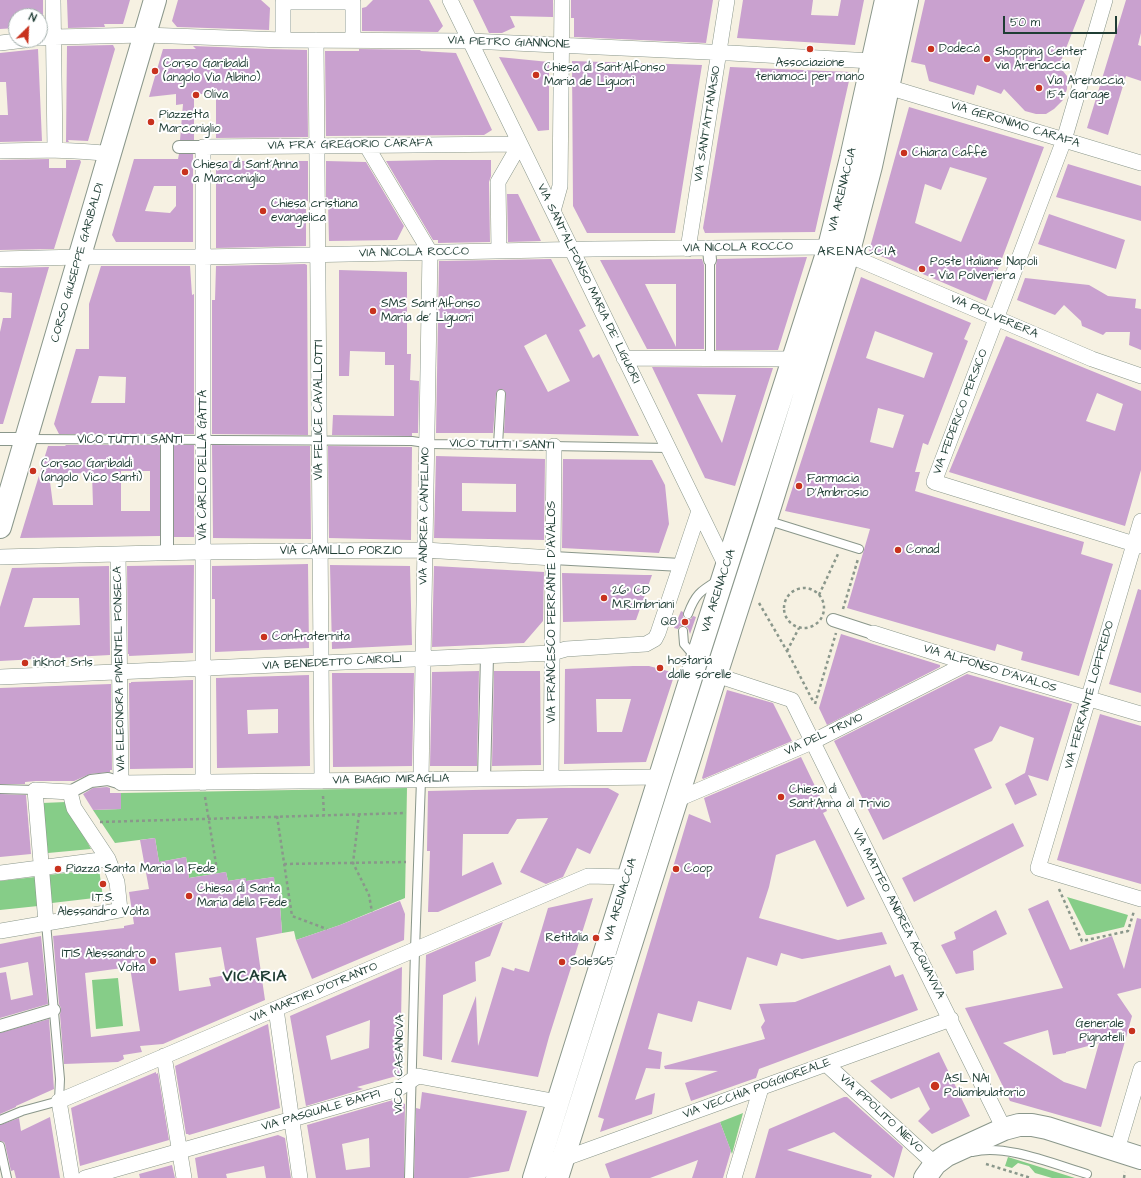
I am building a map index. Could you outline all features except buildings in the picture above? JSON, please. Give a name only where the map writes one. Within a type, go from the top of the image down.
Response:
[{"type":"main road","name":"CORSO GIUSEPPE GARIBALDI","points":[[0,527],[155,0]]},
{"type":"main road","name":"VIA ARENACCIA","points":[[560,1169],[766,520],[838,251],[851,158],[886,0]]},
{"type":"main road","name":"VIA ARENACCIA","points":[[534,1178],[793,359],[838,251],[871,166],[907,0]]},
{"type":"main road","points":[[930,1171],[947,1155],[1004,1129],[1019,1125],[1032,1125],[1047,1128],[1141,1158]]},
{"type":"street","points":[[48,32],[53,0]]},
{"type":"street","name":"VIA SANT'ALFONSO MARIA DE' LIGUORI","points":[[450,0],[712,539],[725,573]]},
{"type":"street","points":[[553,211],[560,186],[562,0]]},
{"type":"street","name":"VIA SANT'ATTANASIO","points":[[688,248],[728,0]]},
{"type":"street","name":"VIA FEDERICO PERSICO","points":[[1105,0],[1064,140],[934,482],[1138,545]]},
{"type":"street","points":[[283,40],[282,1],[354,1],[353,40]]},
{"type":"street","name":"VIA PIETRO GIANNONE","points":[[48,38],[145,35],[283,40],[470,41],[719,52],[872,61]]},
{"type":"street","name":"VIA FELICE CAVALLOTTI","points":[[316,40],[322,781]]},
{"type":"street","points":[[48,48],[55,150]]},
{"type":"street","name":"VIA GERONIMO CARAFA","points":[[888,87],[1141,163]]},
{"type":"street","points":[[499,251],[498,182],[520,144]]},
{"type":"street","name":"VIA FRA' GREGORIO CARAFA","points":[[179,147],[520,144]]},
{"type":"street","points":[[366,145],[430,252]]},
{"type":"street","name":"VIA CARLO DELLA GATTA","points":[[203,783],[204,147]]},
{"type":"street","points":[[0,151],[55,150],[110,154]]},
{"type":"street","name":"VIA NICOLA ROCCO","points":[[0,259],[80,257],[203,257],[688,248],[709,254],[838,251]]},
{"type":"street","name":"VIA POLVERIERA","points":[[838,251],[1092,359],[1141,376]]},
{"type":"street","name":"VIA ANDREA CANTELMO","points":[[421,780],[430,252]]},
{"type":"street","points":[[624,358],[793,359]]},
{"type":"street","name":"VICO TUTTI I SANTI","points":[[0,439],[26,439]]},
{"type":"street","points":[[166,553],[167,440]]},
{"type":"street","name":"VIA FRANCESCO FERRANTE D'AVALOS","points":[[551,778],[554,446]]},
{"type":"street","points":[[681,565],[699,512]]},
{"type":"street","name":"VIA FERRANTE LOFFREDO","points":[[1045,870],[1089,698],[1138,545],[1141,521]]},
{"type":"street","points":[[689,540],[712,539]]},
{"type":"street","name":"VIA CAMILLO PORZIO","points":[[0,556],[425,550],[681,565]]},
{"type":"street","name":"VIA ELEONORA PIMENTEL FONSECA","points":[[118,554],[121,783]]},
{"type":"street","name":"VIA BENEDETTO CAIROLI","points":[[0,678],[552,653],[566,649],[646,644],[655,640],[681,565]]},
{"type":"street","name":"VIA ALFONSO D'AVALOS","points":[[836,621],[968,663],[1141,714]]},
{"type":"street","points":[[484,779],[486,656]]},
{"type":"street","name":"VIA DEL TRIVIO","points":[[676,800],[812,742],[968,663]]},
{"type":"street","name":"VIA MATTEO ANDREA ACQUAVIVA","points":[[716,675],[792,700],[951,1019],[1004,1129]]},
{"type":"street","name":"VIA BIAGIO MIRAGLIA","points":[[121,783],[660,777]]},
{"type":"street","points":[[46,923],[35,790],[70,792],[91,781],[108,779],[121,783]]},
{"type":"street","points":[[0,930],[120,910],[117,882],[108,859],[74,808],[70,792]]},
{"type":"street","points":[[0,873],[108,859]]},
{"type":"street","points":[[1045,870],[1139,898]]},
{"type":"street","name":"VIA MARTIRI D'OTRANTO","points":[[59,1101],[588,876],[629,877]]},
{"type":"street","points":[[276,1009],[300,1178]]},
{"type":"street","points":[[0,1026],[54,1010]]},
{"type":"street","name":"VIA VECCHIA POGGIOREALE","points":[[560,1169],[761,1088],[951,1019]]},
{"type":"street","points":[[164,1056],[184,1178]]},
{"type":"street","name":"VIA IPPOLITO NIEVO","points":[[826,1064],[930,1171]]},
{"type":"street","points":[[1117,1150],[1141,1069]]},
{"type":"street","points":[[415,1079],[558,1102]]},
{"type":"street","name":"VIA PASQUALE BAFFI","points":[[85,1178],[398,1089],[415,1079]]},
{"type":"street","points":[[734,1178],[761,1088]]},
{"type":"street","points":[[59,1101],[72,1178]]},
{"type":"lane","points":[[709,254],[710,358]]},
{"type":"lane","points":[[498,445],[500,394]]},
{"type":"lane","name":"VICO TUTTI I SANTI","points":[[26,439],[412,441],[427,444],[668,448]]},
{"type":"lane","points":[[766,520],[859,549]]},
{"type":"lane","points":[[688,614],[693,600],[704,589],[725,573]]},
{"type":"lane","points":[[683,631],[684,644],[697,660]]},
{"type":"lane","name":"VICO I CASANOVA","points":[[409,1178],[415,1079],[415,950],[421,780]]},
{"type":"lane","points":[[0,789],[35,790]]},
{"type":"lane","points":[[46,923],[60,1079],[59,1101]]},
{"type":"lane","name":"VIA MARTIRI D'OTRANTO","points":[[0,1120],[22,1110],[59,1101]]},
{"type":"lane","points":[[0,1146],[6,1178]]},
{"type":"lane","points":[[930,1171],[977,1151],[995,1150],[1027,1156],[1087,1174]]},
{"type":"path","points":[[819,595],[839,552]]},
{"type":"path","points":[[801,588],[810,589],[819,595],[824,604],[823,616],[817,624],[808,629],[799,628],[790,624],[785,617],[784,604],[788,596],[794,590],[801,588]]},
{"type":"path","points":[[756,598],[787,651],[815,704]]},
{"type":"path","points":[[787,651],[799,628]]},
{"type":"path","points":[[322,781],[324,815]]},
{"type":"path","points":[[203,783],[210,818],[216,870]]},
{"type":"path","points":[[359,814],[352,863],[369,895],[372,912]]},
{"type":"path","points":[[84,822],[277,816],[406,814]]},
{"type":"path","points":[[277,816],[292,916],[327,929]]},
{"type":"path","points":[[284,864],[406,862]]},
{"type":"path","points":[[1045,870],[1082,941],[1128,931],[1139,898]]},
{"type":"path","points":[[986,1164],[1030,1178]]},
{"type":"green space","points":[[407,788],[405,898],[340,925],[296,940],[294,931],[282,933],[279,891],[275,892],[274,877],[246,881],[246,878],[228,881],[226,872],[189,878],[186,857],[159,862],[155,838],[115,843],[93,810],[121,809],[121,793]]},
{"type":"green space","points":[[66,802],[91,849],[48,853],[42,803]]},
{"type":"green space","points":[[99,869],[103,897],[52,903],[49,875]]},
{"type":"green space","points":[[35,877],[38,906],[0,910],[0,881]]},
{"type":"green space","points":[[1067,897],[1128,915],[1124,927],[1086,935]]},
{"type":"green space","points":[[118,978],[123,1026],[96,1029],[92,980]]},
{"type":"green space","points":[[743,1113],[732,1154],[720,1122]]},
{"type":"green space","points":[[1008,1157],[1075,1178],[1052,1178],[1035,1173],[1029,1166],[1018,1163],[1012,1168],[1005,1166]]},
{"type":"place","name":"Associazione teniamoci per mano","points":[[810,49]]},
{"type":"place","name":"Dodecà","points":[[931,49]]},
{"type":"place","name":"Shopping Center via Arenaccia","points":[[987,59]]},
{"type":"place","name":"Corso Garibaldi (angolo Via Albino)","points":[[155,71]]},
{"type":"place","name":"Chiesa di Sant'Alfonso Maria de Liguori","points":[[536,75]]},
{"type":"place","name":"Via Arenaccia, 154 Garage","points":[[1039,88]]},
{"type":"place","name":"Oliva","points":[[196,95]]},
{"type":"place","name":"Piazzetta Marconiglio","points":[[151,122]]},
{"type":"place","name":"Chiara Caffé","points":[[904,153]]},
{"type":"place","name":"Chiesa di Sant'Anna a Marconiglio","points":[[185,172]]},
{"type":"place","name":"Chiesa cristiana evangelica","points":[[263,211]]},
{"type":"place","name":"Poste Italiane Napoli - Via Polveriera","points":[[922,269]]},
{"type":"place","name":"SMS Sant'Alfonso Maria de' Liguori","points":[[373,311]]},
{"type":"place","name":"Corsao Garibaldi (angolo Vico Santi)","points":[[33,471]]},
{"type":"place","name":"Farmacia D'Ambrosio","points":[[799,486]]},
{"type":"place","name":"Conad","points":[[898,550]]},
{"type":"place","name":"26° CD M.R.Imbriani","points":[[604,598]]},
{"type":"place","name":"Q8","points":[[685,622]]},
{"type":"place","name":"Confraternita","points":[[264,637]]},
{"type":"place","name":"inKnot Srls","points":[[25,663]]},
{"type":"place","name":"hostaria dalle sorelle","points":[[660,668]]},
{"type":"place","name":"Chiesa di Sant'Anna al Trivio","points":[[781,797]]},
{"type":"place","name":"Piazza Santa Maria la Fede","points":[[58,869]]},
{"type":"place","name":"Coop","points":[[676,869]]},
{"type":"place","name":"I.T.S. Alessandro Volta","points":[[103,884]]},
{"type":"place","name":"Chiesa di Santa Maria della Fede","points":[[189,896]]},
{"type":"place","name":"Retitalia","points":[[596,938]]},
{"type":"place","name":"ITIS Alessandro Volta","points":[[153,961]]},
{"type":"place","name":"Sole365","points":[[562,962]]},
{"type":"place","name":"Generale Pignatelli","points":[[1132,1031]]},
{"type":"place","name":"ASL NA1 Poliambulatorio","points":[[935,1086]]},
{"type":"district","name":"ARENACCIA","points":[[857,252]]},
{"type":"district","name":"VICARIA","points":[[255,978]]}]
